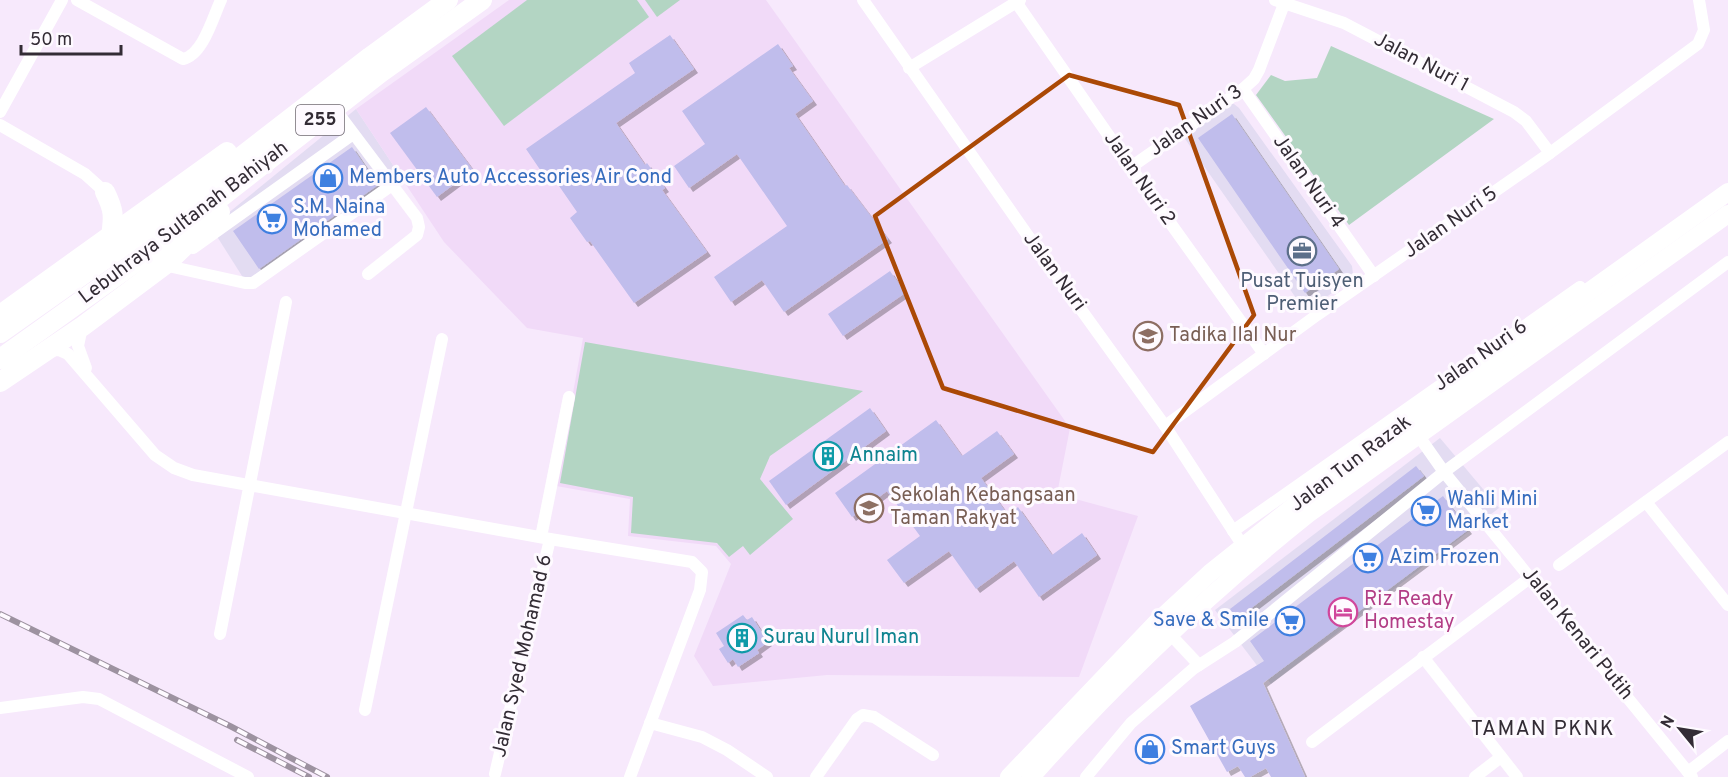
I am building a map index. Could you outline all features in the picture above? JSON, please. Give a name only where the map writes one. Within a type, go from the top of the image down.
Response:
[{"type":"main road","name":"Lebuhraya Sultanah Bahiyah","points":[[0,359],[161,244],[375,65],[448,0]]},
{"type":"main road","name":"Lebuhraya Sultanah Bahiyah","points":[[0,333],[146,220],[375,65],[482,0]]},
{"type":"main road","points":[[0,382],[167,265],[242,191],[338,113],[375,65]]},
{"type":"main road","points":[[105,192],[146,220]]},
{"type":"main road","points":[[105,192],[112,205],[114,216],[111,236]]},
{"type":"main road","name":"Jalan Tun Razak","points":[[1009,777],[1158,621],[1210,573],[1238,538],[1416,416],[1728,192]]},
{"type":"main road","name":"Jalan Tun Razak","points":[[1031,777],[1169,633],[1281,536],[1418,435],[1728,214]]},
{"type":"main road","points":[[0,315],[111,236],[146,220]]},
{"type":"street","points":[[0,112],[62,0]]},
{"type":"street","points":[[77,0],[183,59],[189,58],[199,48],[221,0]]},
{"type":"street","name":"Jalan Nuri","points":[[863,0],[909,68],[1165,426],[1238,538]]},
{"type":"street","name":"Jalan Nuri 5","points":[[1165,426],[1550,153],[1698,44],[1704,30],[1699,0]]},
{"type":"street","points":[[909,68],[1018,1]]},
{"type":"street","name":"Jalan Nuri 2","points":[[1018,1],[1131,167],[1264,354]]},
{"type":"street","name":"Jalan Nuri 1","points":[[1279,2],[1344,23],[1514,112],[1526,121],[1550,153]]},
{"type":"street","name":"Jalan Nuri 3","points":[[1131,167],[1254,79],[1259,70],[1279,2]]},
{"type":"street","name":"Jalan Nuri 4","points":[[1243,89],[1374,276]]},
{"type":"street","points":[[338,113],[417,218],[420,227],[417,235],[368,274]]},
{"type":"street","points":[[0,124],[85,174],[105,192]]},
{"type":"street","points":[[167,265],[352,134]]},
{"type":"street","name":"Jalan Nuri 6","points":[[1238,538],[1728,182]]},
{"type":"street","points":[[167,265],[245,284],[253,283],[392,185]]},
{"type":"street","points":[[1086,777],[1131,723],[1199,665],[1235,642],[1444,472],[1728,262]]},
{"type":"street","points":[[220,634],[286,302]]},
{"type":"street","points":[[83,326],[78,346],[91,380]]},
{"type":"street","points":[[365,711],[442,339]]},
{"type":"street","points":[[45,351],[59,350],[68,354],[155,455],[174,468],[194,475],[692,562],[702,572],[700,590],[630,777]]},
{"type":"street","name":"Jalan Syed Mohamad 6","points":[[495,774],[546,538],[569,397]]},
{"type":"street","name":"Jalan Kenari Putih","points":[[1418,435],[1444,472],[1690,774]]},
{"type":"street","points":[[1559,565],[1728,442]]},
{"type":"street","points":[[1646,502],[1727,602]]},
{"type":"street","points":[[1312,742],[1531,577]]},
{"type":"street","points":[[1169,633],[1199,665]]},
{"type":"street","points":[[1424,657],[1517,777]]},
{"type":"street","points":[[0,708],[90,697],[107,702],[248,777]]},
{"type":"street","points":[[816,777],[863,715],[874,717],[933,755]]},
{"type":"street","points":[[650,723],[702,737],[727,750],[767,777]]},
{"type":"street","points":[[1690,774],[1728,741]]},
{"type":"street","points":[[1475,777],[1501,757]]},
{"type":"highlighted area","points":[[1069,75],[1179,105],[1254,315],[1153,452],[943,388],[875,216]]},
{"type":"shaded area","points":[[509,0],[766,0],[1070,428],[1057,494],[1138,516],[1079,677],[827,675],[713,686],[694,656],[731,564],[716,546],[628,536],[630,499],[556,486],[583,338],[527,328],[444,242],[356,109]]},
{"type":"shaded area","points":[[1228,104],[1234,104],[1239,108],[1352,266],[1353,274],[1349,281],[1315,305],[1312,301],[1303,308],[1183,136]]},
{"type":"shaded area","points":[[356,109],[401,177],[249,287],[211,227]]},
{"type":"shaded area","points":[[1440,438],[1499,508],[1271,684],[1215,610]]},
{"type":"green space","points":[[527,0],[637,0],[649,17],[504,126],[452,56]]},
{"type":"green space","points":[[645,0],[680,0],[657,17]]},
{"type":"green space","points":[[1331,46],[1494,119],[1349,225],[1256,95],[1271,75],[1285,81],[1317,78]]},
{"type":"green space","points":[[585,342],[863,391],[770,456],[760,479],[793,519],[750,555],[743,546],[729,557],[717,543],[631,533],[633,497],[560,483]]},
{"type":"building","points":[[670,35],[694,69],[616,123],[645,165],[647,163],[665,188],[662,190],[707,252],[634,303],[590,241],[587,242],[570,218],[577,212],[548,170],[543,174],[526,149],[635,73],[629,63]]},
{"type":"building","points":[[778,44],[793,66],[789,68],[813,101],[795,114],[845,186],[847,185],[888,239],[784,312],[762,280],[731,302],[714,277],[787,226],[737,154],[689,188],[674,166],[705,144],[682,111]]},
{"type":"building","points":[[426,107],[473,170],[437,197],[390,133]]},
{"type":"building","points":[[1232,114],[1339,269],[1305,293],[1198,138]]},
{"type":"building","points":[[352,147],[378,185],[259,269],[233,231]]},
{"type":"building","points":[[890,271],[905,293],[843,336],[828,314]]},
{"type":"building","name":"Annaim","points":[[870,408],[886,431],[786,505],[769,481]]},
{"type":"building","points":[[936,420],[962,456],[997,431],[1014,454],[981,478],[1008,515],[1018,507],[1052,555],[1082,533],[1097,555],[1039,597],[1014,561],[976,589],[949,551],[904,583],[887,560],[920,536],[887,491],[852,517],[835,493]]},
{"type":"building","points":[[1416,466],[1424,476],[1237,619],[1230,609]]},
{"type":"building","points":[[1443,496],[1468,530],[1263,683],[1305,777],[1271,777],[1266,768],[1250,777],[1245,777],[1238,766],[1227,772],[1190,706],[1264,661],[1250,641]]},
{"type":"building","name":"Surau Nurul Iman","points":[[743,615],[747,620],[752,617],[768,642],[757,650],[759,653],[738,667],[733,659],[728,663],[719,649],[724,646],[716,633]]},
{"type":"railway","points":[[0,614],[230,726],[327,777]]},
{"type":"railway","points":[[237,740],[309,777]]},
{"type":"place","name":"Members Auto Accessories Air Cond","points":[[328,178]]},
{"type":"place","name":"S.M. Naina Mohamed","points":[[272,219]]},
{"type":"place","name":"Pusat Tuisyen Premier","points":[[1302,251]]},
{"type":"place","name":"Tadika Ilal Nur","points":[[1148,336]]},
{"type":"place","name":"Annaim","points":[[828,456]]},
{"type":"place","name":"Sekolah Kebangsaan Taman Rakyat","points":[[869,508]]},
{"type":"place","name":"Wahli Mini Market","points":[[1426,511]]},
{"type":"place","name":"Azim Frozen","points":[[1368,558]]},
{"type":"place","name":"Riz Ready Homestay","points":[[1343,612]]},
{"type":"place","name":"Save & Smile","points":[[1290,621]]},
{"type":"place","name":"Surau Nurul Iman","points":[[742,638]]},
{"type":"place","name":"Smart Guys","points":[[1150,749]]},
{"type":"district","name":"TAMAN PKNK","points":[[1543,729]]}]
